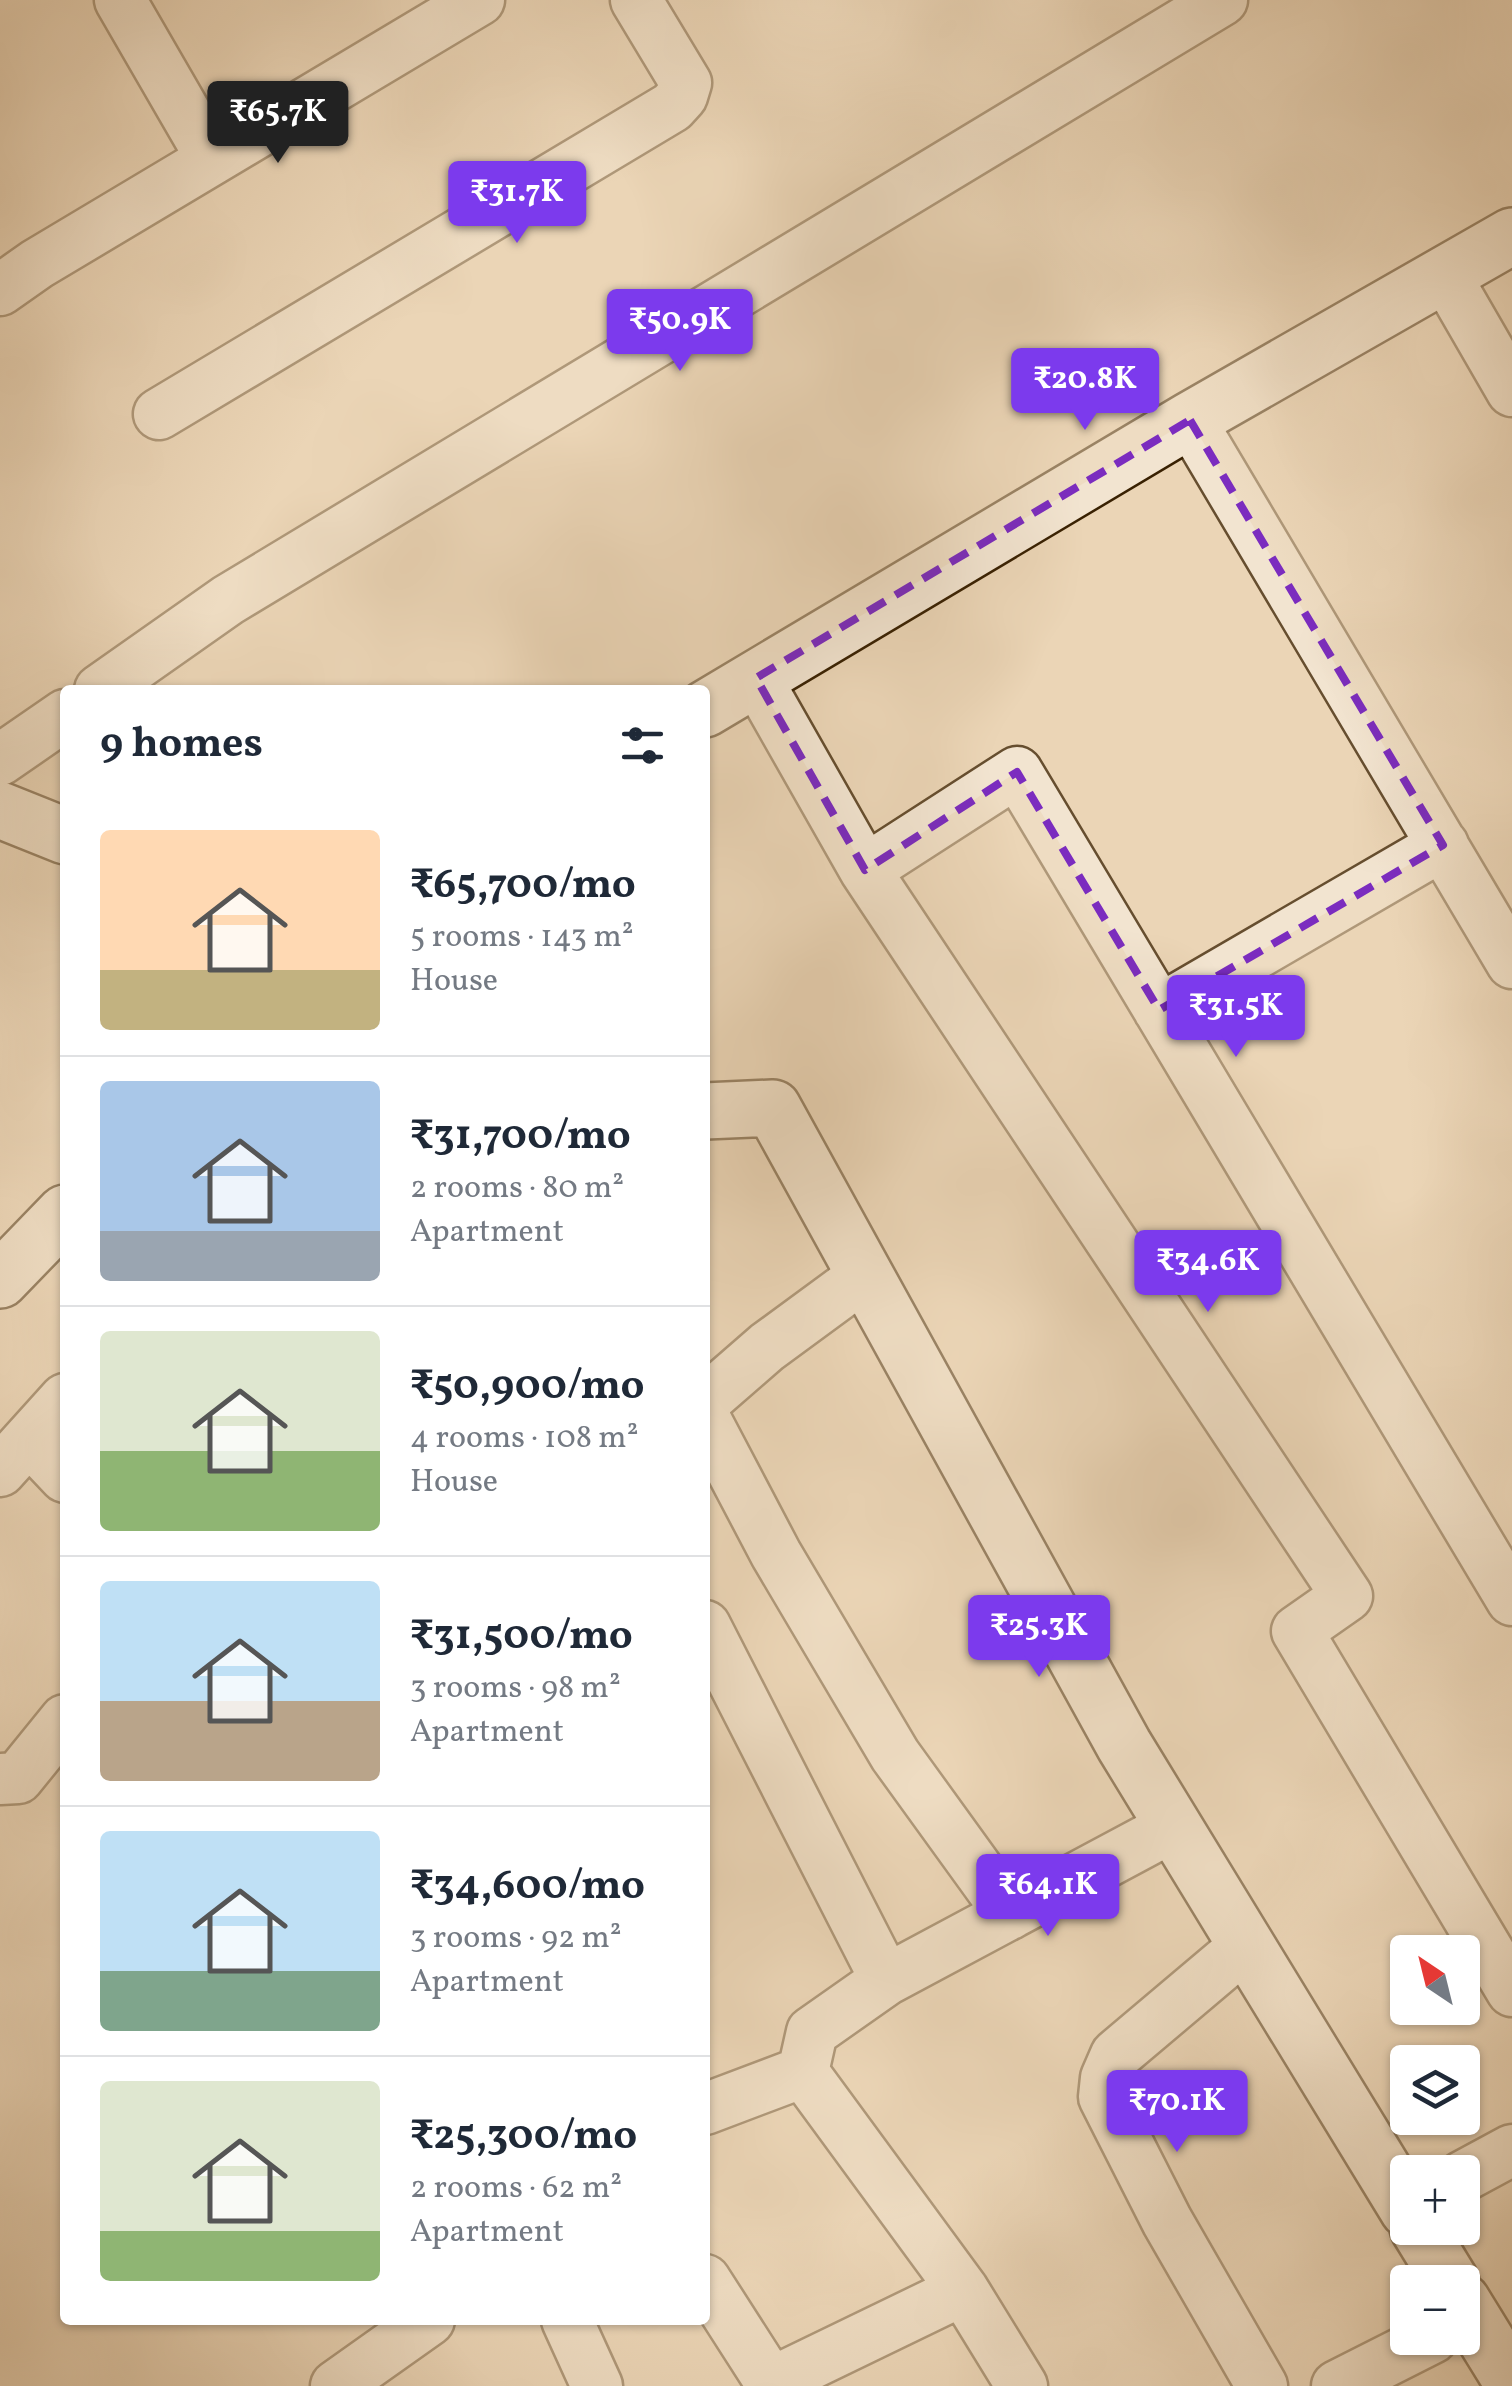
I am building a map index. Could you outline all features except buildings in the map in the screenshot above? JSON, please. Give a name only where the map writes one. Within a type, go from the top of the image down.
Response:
[{"type":"street","points":[[120,0],[212,159]]},
{"type":"street","points":[[0,290],[37,264],[479,0]]},
{"type":"street","points":[[158,414],[672,107],[682,96],[686,83],[636,0]]},
{"type":"street","points":[[107,685],[228,600],[1222,0]]},
{"type":"street","points":[[710,706],[1190,420],[1512,236]]},
{"type":"street","points":[[1445,275],[1512,391]]},
{"type":"street","points":[[1190,420],[1512,962]]},
{"type":"street","points":[[756,678],[865,870],[1347,1596],[1296,1631],[1512,1990]]},
{"type":"street","points":[[0,760],[60,718]]},
{"type":"street","points":[[865,870],[1017,772],[1512,1600]]},
{"type":"street","points":[[0,810],[60,834]]},
{"type":"street","points":[[1159,1010],[1443,846]]},
{"type":"street","points":[[710,1110],[773,1108],[1124,1745],[1390,2181]]},
{"type":"street","points":[[0,1280],[60,1218]]},
{"type":"street","points":[[710,1397],[767,1347],[866,1276]]},
{"type":"street","points":[[60,1404],[14,1455],[60,1475]]},
{"type":"street","points":[[710,1428],[776,1554],[895,1755],[1010,1914]]},
{"type":"street","points":[[710,1636],[886,1980]]},
{"type":"street","points":[[0,1778],[18,1778],[60,1726]]},
{"type":"street","points":[[802,2072],[812,2032],[886,1980],[1172,1827]]},
{"type":"street","points":[[1245,1946],[1116,2055],[1106,2078],[1104,2097],[1167,2221],[1262,2386]]},
{"type":"street","points":[[710,2107],[802,2072]]},
{"type":"street","points":[[802,2072],[963,2290],[1022,2386]]},
{"type":"street","points":[[1480,2167],[1512,2150]]},
{"type":"street","points":[[710,2288],[772,2384],[963,2290]]},
{"type":"street","points":[[336,2386],[423,2325]]},
{"type":"street","points":[[569,2325],[597,2386]]},
{"type":"street","points":[[1480,2342],[1512,2382]]},
{"type":"street","points":[[1337,2386],[1390,2353]]},
{"type":"highlighted area","points":[[1190,420],[1443,845],[1159,1010],[1017,772],[865,870],[756,678]]}]
